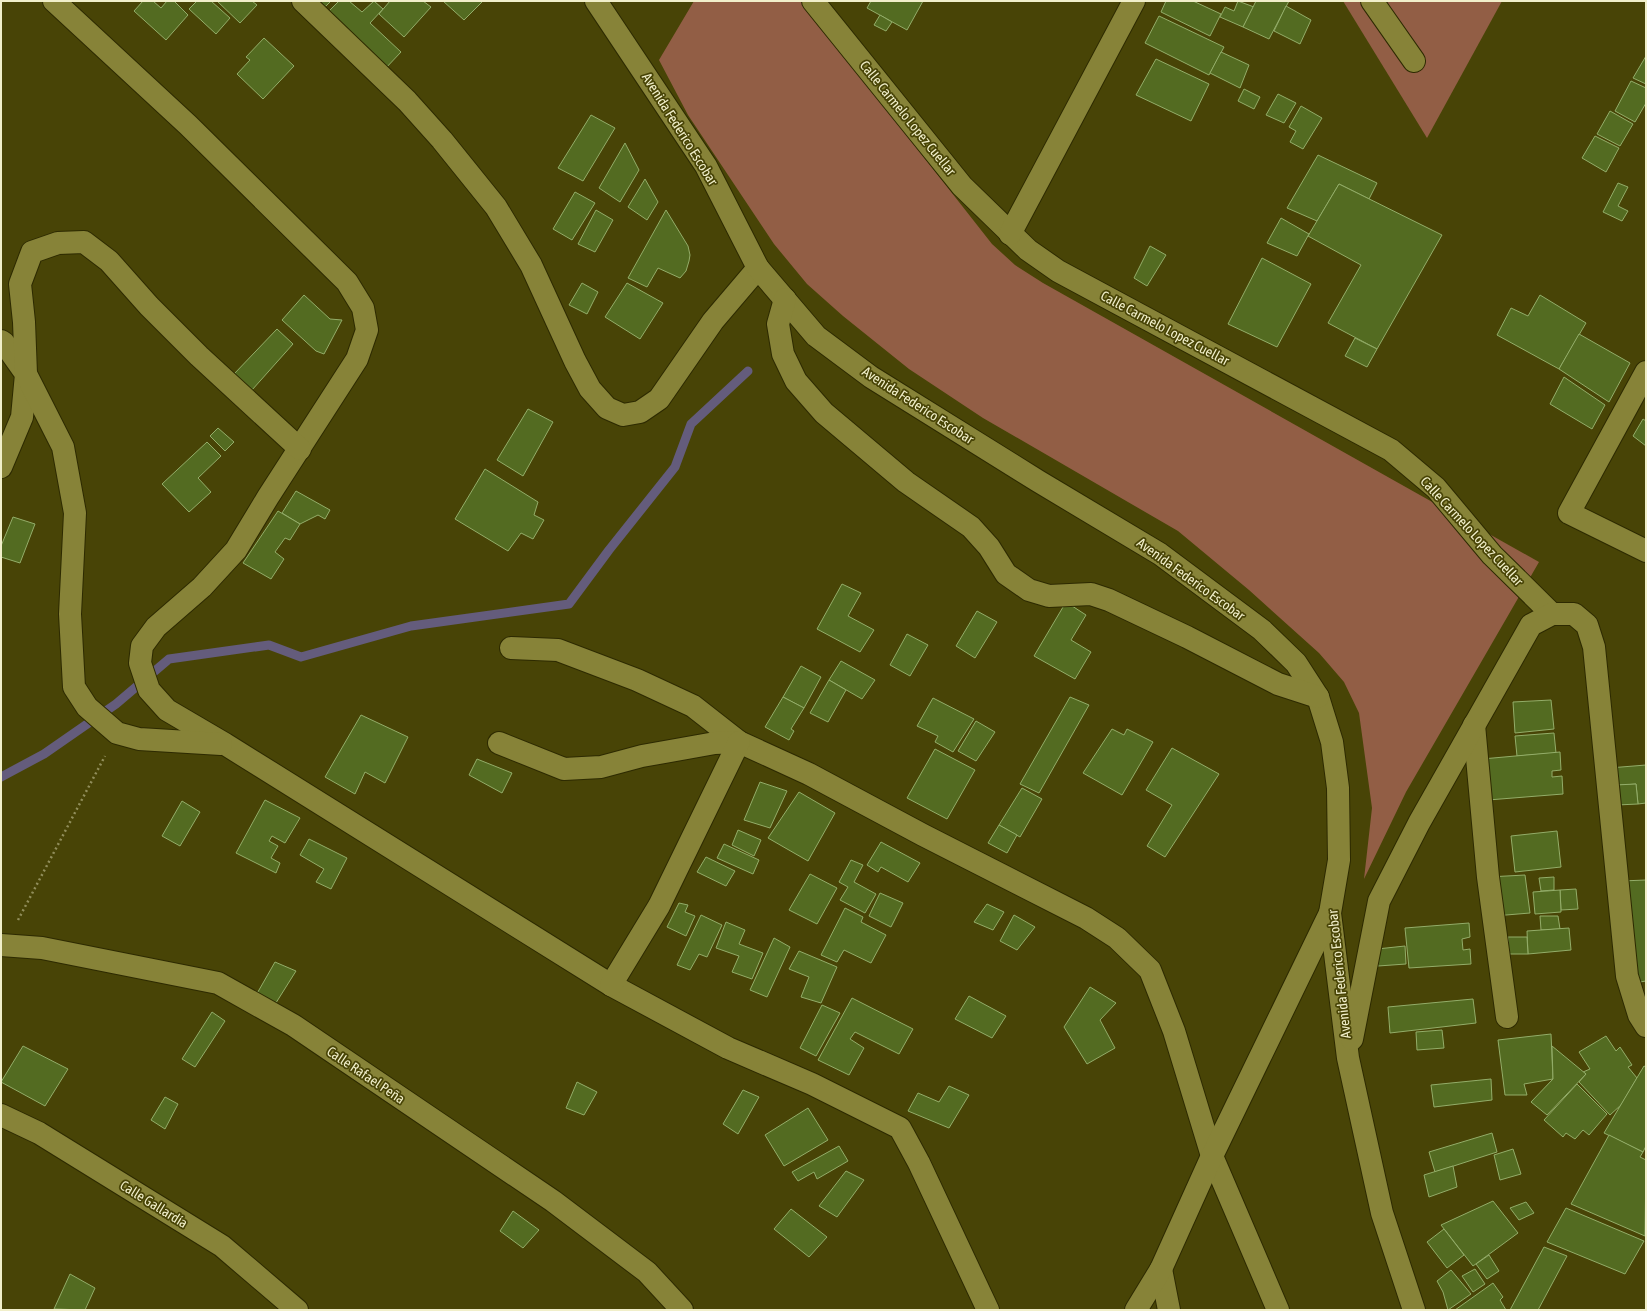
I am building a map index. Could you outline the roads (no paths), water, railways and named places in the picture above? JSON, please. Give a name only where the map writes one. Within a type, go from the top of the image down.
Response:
[{"type":"street","points":[[54,1],[188,125],[347,282],[363,308],[367,330],[357,359],[268,497],[236,550],[202,587],[156,627],[142,646],[140,663],[149,690],[167,710],[225,744],[611,985],[728,1048],[812,1084],[900,1128],[919,1163],[988,1310]]},
{"type":"street","points":[[304,1],[407,101],[442,140],[496,207],[531,265],[587,384],[607,408],[623,415],[640,412],[659,399],[713,321],[758,268]]},
{"type":"street","name":"Calle Carmelo Lopez Cuellar","points":[[813,1],[962,186],[1028,250],[1058,271],[1391,450],[1436,488],[1492,555],[1552,614]]},
{"type":"street","points":[[1010,234],[1134,1]]},
{"type":"street","points":[[1372,1],[1414,61]]},
{"type":"street","name":"Avenida Federico Escobar","points":[[600,4],[706,166],[758,268],[816,336],[871,377],[1038,481],[1160,554],[1213,592],[1262,630],[1296,663],[1318,697],[1332,742],[1338,788],[1339,860],[1330,913],[1348,1058],[1382,1213],[1414,1310]]},
{"type":"street","points":[[1,467],[22,417],[26,374],[24,322],[20,284],[32,252],[58,243],[84,242],[109,261],[149,306],[199,356],[300,449]]},
{"type":"street","points":[[785,299],[778,324],[782,354],[796,381],[824,413],[901,477],[970,527],[989,547],[1006,574],[1029,590],[1050,596],[1091,594],[1109,600],[1187,637],[1278,684],[1318,697]]},
{"type":"street","points":[[1,341],[26,374],[63,447],[75,513],[70,614],[74,687],[87,707],[117,734],[139,739],[225,744]]},
{"type":"street","points":[[1646,372],[1569,513],[1646,551]]},
{"type":"street","points":[[1348,1058],[1379,901],[1418,823],[1531,625],[1552,614],[1574,614],[1588,625],[1594,647],[1627,976],[1639,1015],[1646,1026]]},
{"type":"street","points":[[511,648],[558,650],[637,680],[693,706],[739,742],[809,774],[922,836],[1086,918],[1116,938],[1150,970],[1174,1031],[1212,1156],[1278,1310]]},
{"type":"street","points":[[1474,725],[1488,877],[1507,1017]]},
{"type":"street","points":[[611,985],[659,906],[739,742]]},
{"type":"street","points":[[499,743],[564,769],[601,767],[642,756],[715,743],[739,742]]},
{"type":"street","points":[[1136,1310],[1161,1269],[1212,1156],[1330,913]]},
{"type":"street","name":"Calle Rafael Peña","points":[[2,946],[42,948],[218,983],[293,1025],[553,1201],[647,1272],[682,1310]]},
{"type":"street","name":"Calle Gallardía","points":[[1,1115],[39,1133],[222,1246],[297,1310]]},
{"type":"street","points":[[1161,1269],[1169,1310]]},
{"type":"waterway","points":[[1,777],[44,754],[116,704],[169,659],[269,645],[301,657],[411,626],[569,604],[609,550],[675,467],[691,424],[748,371]]}]
